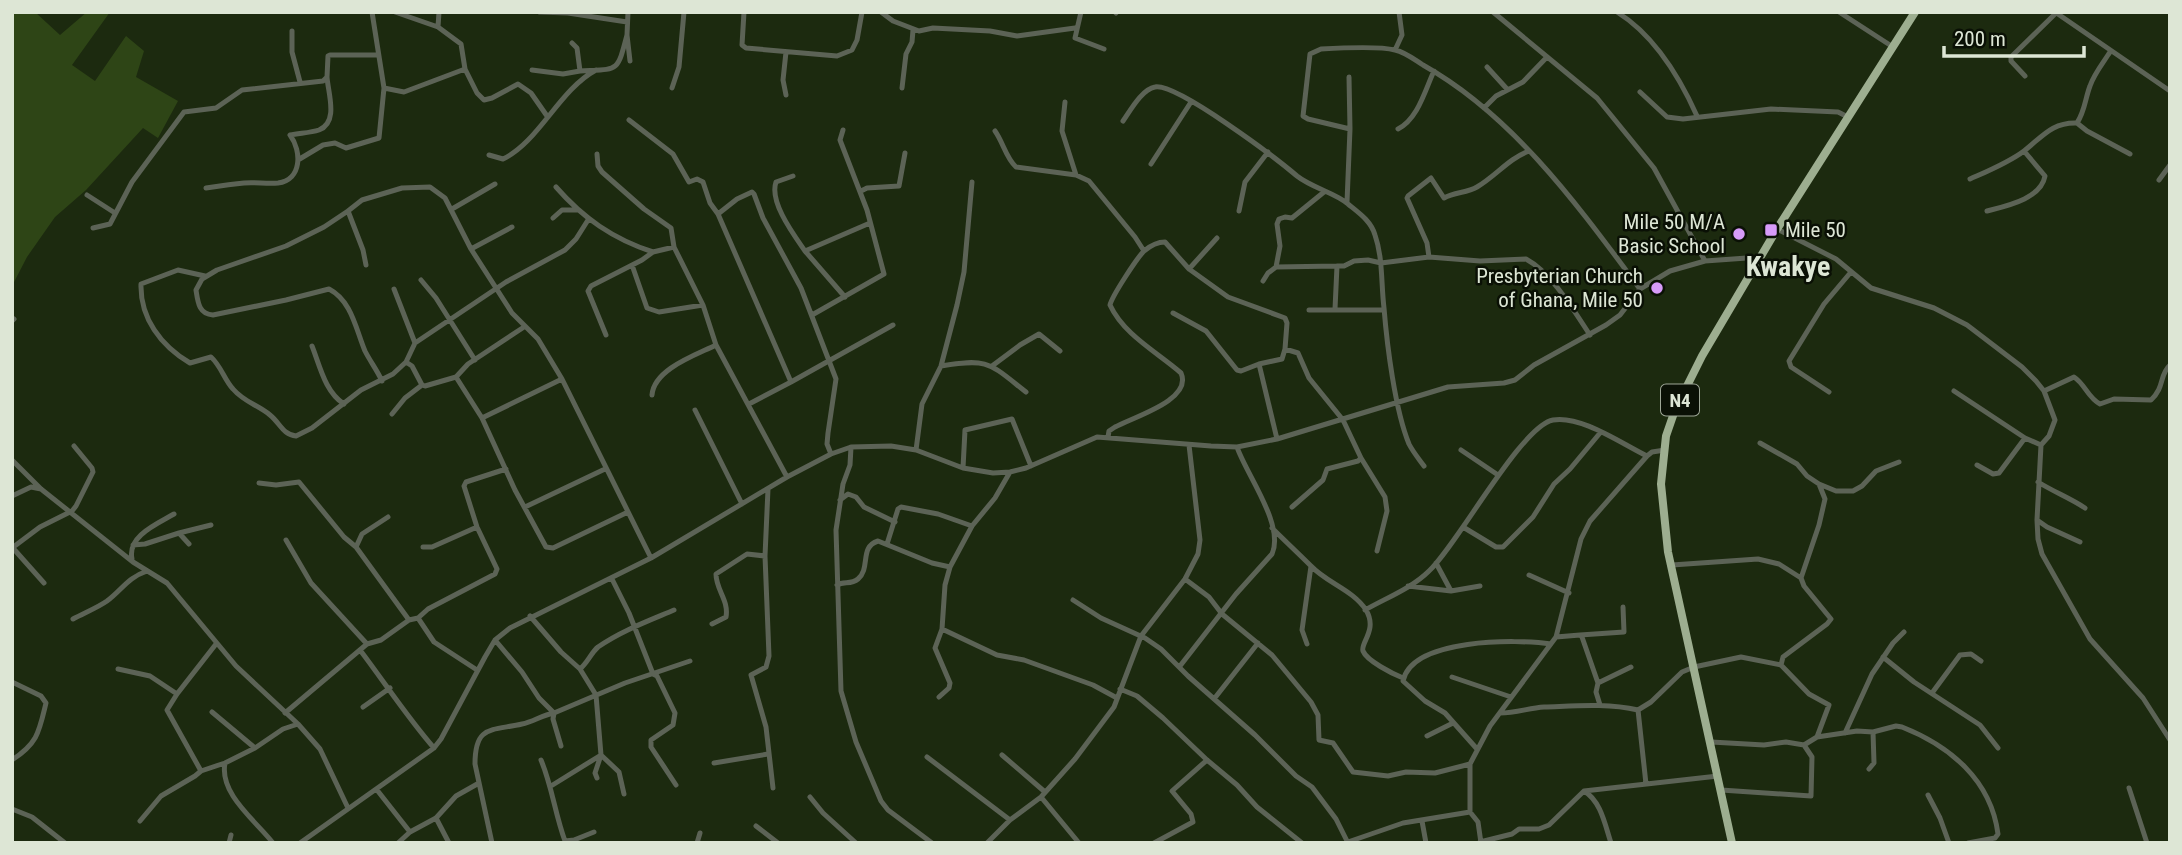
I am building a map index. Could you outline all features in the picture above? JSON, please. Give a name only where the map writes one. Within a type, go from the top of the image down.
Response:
[{"type":"highway","name":"N4","points":[[1732,843],[1672,565],[1661,484],[1669,425],[1702,356],[1777,229],[1915,12]]},
{"type":"street","points":[[299,160],[323,145],[335,143],[346,148],[379,138],[384,88],[372,12]]},
{"type":"street","points":[[395,12],[438,27],[453,36],[461,44],[465,69],[477,93],[484,100],[518,84],[531,93],[547,116]]},
{"type":"street","points":[[438,27],[439,12]]},
{"type":"street","points":[[540,12],[568,13],[627,22]]},
{"type":"street","points":[[628,12],[630,61]]},
{"type":"street","points":[[672,88],[680,67],[684,12]]},
{"type":"street","points":[[744,12],[742,45],[786,52],[846,54],[852,50],[857,40],[862,12]]},
{"type":"street","points":[[881,12],[893,21],[919,31],[933,28],[1017,36],[1075,28]]},
{"type":"street","points":[[1081,12],[1075,28],[1076,40],[1104,49]]},
{"type":"street","points":[[1395,50],[1402,35],[1399,12]]},
{"type":"street","points":[[1493,12],[1591,90],[1644,153],[1705,261]]},
{"type":"street","points":[[1617,12],[1646,37],[1682,84],[1697,117]]},
{"type":"street","points":[[1839,12],[1893,47]]},
{"type":"street","points":[[2025,76],[2011,61],[2011,57],[2055,13],[2170,91]]},
{"type":"street","points":[[902,88],[906,54],[912,42],[913,30]]},
{"type":"street","points":[[292,31],[292,52],[300,82]]},
{"type":"street","points":[[532,70],[563,74],[613,69],[618,65],[627,34]]},
{"type":"street","points":[[572,43],[577,48],[580,71]]},
{"type":"street","points":[[1350,128],[1303,116],[1310,54],[1328,49],[1395,50],[1434,71],[1484,108],[1529,151],[1640,289]]},
{"type":"street","points":[[786,52],[783,80],[786,95]]},
{"type":"street","points":[[2077,123],[2084,112],[2094,77],[2110,52]]},
{"type":"street","points":[[206,188],[284,181],[296,172],[299,160],[290,135],[319,130],[328,123],[331,116],[328,56],[377,55]]},
{"type":"street","points":[[1484,108],[1507,89],[1523,82],[1547,57]]},
{"type":"street","points":[[1487,67],[1507,89]]},
{"type":"street","points":[[384,88],[404,92],[465,69]]},
{"type":"street","points":[[489,155],[507,158],[589,74],[596,71]]},
{"type":"street","points":[[1398,129],[1408,124],[1414,116],[1434,71]]},
{"type":"street","points":[[93,228],[110,224],[132,182],[184,112],[216,108],[242,90],[285,87],[300,82],[317,82],[327,77]]},
{"type":"street","points":[[1347,202],[1349,77]]},
{"type":"street","points":[[1123,121],[1142,96],[1153,87],[1171,91],[1268,152],[1299,177],[1347,202],[1370,222],[1381,263],[1384,310],[1398,402],[1408,441],[1424,466]]},
{"type":"street","points":[[1640,92],[1667,117],[1683,119],[1771,109],[1838,113],[1848,117]]},
{"type":"street","points":[[1065,102],[1062,131],[1076,174]]},
{"type":"street","points":[[1150,163],[1191,102]]},
{"type":"street","points":[[629,120],[673,154],[689,182],[697,179],[703,183],[790,382]]},
{"type":"street","points":[[1970,179],[2024,151],[2053,127],[2077,123],[2098,138],[2130,154]]},
{"type":"street","points":[[812,315],[884,274],[860,191],[840,140],[843,130]]},
{"type":"street","points":[[995,131],[1010,162],[1016,167],[1076,174],[1088,181],[1144,251]]},
{"type":"street","points":[[1429,257],[1427,243],[1408,196],[1431,178],[1444,198],[1470,190],[1488,180],[1511,160],[1529,151]]},
{"type":"street","points":[[1987,211],[2025,198],[2044,183],[2045,176],[2024,151]]},
{"type":"street","points":[[1239,211],[1245,182],[1268,152]]},
{"type":"street","points":[[860,191],[899,186],[905,153]]},
{"type":"street","points":[[597,154],[598,166],[602,172],[644,209],[671,228],[674,247],[703,305],[716,345],[788,477]]},
{"type":"street","points":[[2159,180],[2170,165]]},
{"type":"street","points":[[793,176],[776,182],[774,189],[785,222],[805,251],[845,297]]},
{"type":"street","points":[[916,450],[922,404],[941,366],[951,336],[964,272],[972,182]]},
{"type":"street","points":[[452,209],[495,184]]},
{"type":"street","points":[[382,381],[365,350],[352,313],[329,289],[262,306],[205,315],[198,302],[196,290],[205,276],[286,246],[331,223],[362,200],[388,191],[430,187],[445,198],[471,249],[512,313],[538,340],[562,379],[651,558]]},
{"type":"street","points":[[556,187],[589,220],[611,234],[653,252]]},
{"type":"street","points":[[718,214],[737,199],[752,192],[763,218],[794,273],[836,379],[827,444],[831,454]]},
{"type":"street","points":[[1276,267],[1280,246],[1277,224],[1279,219],[1292,218],[1324,192]]},
{"type":"street","points":[[87,195],[115,213]]},
{"type":"street","points":[[553,218],[562,210],[577,210]]},
{"type":"street","points":[[348,211],[366,265]]},
{"type":"street","points":[[205,276],[178,270],[141,284],[142,309],[151,326],[181,358],[190,363],[211,357],[218,363],[233,389],[246,402],[270,414],[291,436],[296,436],[312,428],[361,390],[393,374],[406,362],[415,343],[521,273],[565,250],[589,220]]},
{"type":"street","points":[[805,251],[870,223]]},
{"type":"street","points":[[471,249],[512,227]]},
{"type":"street","points":[[1777,229],[1836,259],[1871,288],[1934,308],[1967,325],[2022,367],[2044,391],[2055,420],[2049,436],[2041,445],[2037,520],[2042,554],[2090,639],[2143,698],[2170,740]]},
{"type":"street","points":[[1189,269],[1217,238]]},
{"type":"street","points":[[1108,437],[1109,431],[1115,427],[1172,399],[1184,385],[1181,373],[1142,344],[1110,305],[1113,296],[1144,251],[1160,242],[1165,242],[1189,269],[1228,297],[1285,318],[1287,323],[1282,359],[1237,370],[1206,331],[1173,313]]},
{"type":"street","points":[[606,335],[588,291],[595,283],[653,252],[674,247]]},
{"type":"street","points":[[1263,281],[1276,267],[1345,266],[1354,261],[1381,263],[1429,257],[1480,261],[1526,259],[1559,289],[1590,335]]},
{"type":"street","points":[[300,843],[434,748],[495,640],[530,616],[612,579],[831,454],[851,447],[891,446],[916,450],[963,468],[993,473],[1031,466],[1093,438],[1237,447],[1277,439],[1448,387],[1516,380],[1534,365],[1590,335],[1620,314],[1640,289],[1670,271],[1705,261],[1761,257]]},
{"type":"street","points":[[632,265],[647,308],[659,312],[703,305]]},
{"type":"street","points":[[1335,309],[1337,266]]},
{"type":"street","points":[[1829,392],[1791,367],[1789,361],[1824,304],[1851,272]]},
{"type":"street","points":[[421,280],[475,360]]},
{"type":"street","points":[[394,289],[415,343]]},
{"type":"street","points":[[1309,310],[1384,310]]},
{"type":"street","points":[[749,404],[893,325]]},
{"type":"street","points":[[392,414],[405,398],[422,385],[456,377],[475,360],[524,327]]},
{"type":"street","points":[[992,366],[1039,334],[1060,351]]},
{"type":"street","points":[[652,395],[653,387],[660,377],[716,345]]},
{"type":"street","points":[[312,346],[335,399],[344,404]]},
{"type":"street","points":[[1285,349],[1298,353],[1309,377],[1343,420],[1385,497],[1387,512],[1377,551]]},
{"type":"street","points":[[941,366],[978,361],[992,366],[1026,392]]},
{"type":"street","points":[[406,362],[412,366],[422,385]]},
{"type":"street","points":[[1259,364],[1277,439]]},
{"type":"street","points":[[2044,391],[2074,377],[2081,381],[2100,404],[2114,399],[2151,400],[2159,393],[2165,369],[2170,365]]},
{"type":"street","points":[[456,377],[482,418],[546,547],[549,549],[628,512]]},
{"type":"street","points":[[482,418],[562,379]]},
{"type":"street","points":[[1954,391],[2025,438],[2041,445]]},
{"type":"street","points":[[695,410],[742,504]]},
{"type":"street","points":[[963,468],[965,430],[1012,419],[1031,466]]},
{"type":"street","points":[[1366,610],[1428,572],[1463,527],[1497,475],[1542,424],[1567,419],[1588,425],[1647,456]]},
{"type":"street","points":[[1463,527],[1496,547],[1503,547],[1533,517],[1554,484],[1570,470],[1600,433]]},
{"type":"street","points":[[1977,465],[1993,474],[1999,473],[2025,438]]},
{"type":"street","points":[[1760,443],[1797,464],[1807,476],[1819,484],[1836,491],[1853,491],[1862,486],[1876,471],[1899,462]]},
{"type":"street","points":[[987,843],[1010,820],[1043,794],[1076,759],[1114,707],[1141,636],[1185,579],[1198,554],[1200,540],[1189,445]]},
{"type":"street","points":[[44,583],[13,547],[58,516],[72,511],[93,472],[74,446]]},
{"type":"street","points":[[851,447],[850,465],[836,530],[841,691],[856,742],[881,801],[888,810],[932,843]]},
{"type":"street","points":[[1180,666],[1275,547],[1264,502],[1237,447]]},
{"type":"street","points":[[1461,450],[1497,475]]},
{"type":"street","points":[[1665,450],[1651,452],[1590,522],[1577,550],[1569,593],[1560,614],[1556,637],[1490,726],[1470,764],[1470,812],[1478,822],[1481,842],[1512,834],[1518,829],[1539,829],[1549,825],[1584,790],[1718,776]]},
{"type":"street","points":[[1292,507],[1324,480],[1328,469],[1362,458]]},
{"type":"street","points":[[12,460],[41,489],[133,562],[167,583],[216,644],[255,685],[298,724],[323,753],[348,807]]},
{"type":"street","points":[[285,713],[367,645],[381,640],[428,609],[495,574],[497,569],[477,527],[464,484],[506,469]]},
{"type":"street","points":[[525,507],[605,469]]},
{"type":"street","points":[[939,697],[950,683],[935,648],[943,629],[945,585],[950,567],[972,526],[995,498],[1010,472]]},
{"type":"street","points":[[259,483],[276,485],[299,482],[344,537],[356,547],[409,620]]},
{"type":"street","points":[[2038,482],[2085,508]]},
{"type":"street","points":[[1801,578],[1825,499],[1819,484]]},
{"type":"street","points":[[12,496],[31,487],[41,489]]},
{"type":"street","points":[[768,489],[765,556],[768,664],[751,675],[765,727],[773,788]]},
{"type":"street","points":[[1825,499],[1836,491]]},
{"type":"street","points":[[841,500],[848,494],[853,495],[864,507],[895,522]]},
{"type":"street","points":[[887,544],[898,509],[906,507],[938,514],[972,526]]},
{"type":"street","points":[[133,562],[133,545],[142,534],[174,514]]},
{"type":"street","points":[[356,547],[362,534],[388,517]]},
{"type":"street","points":[[2037,520],[2046,527],[2080,542]]},
{"type":"street","points":[[133,545],[211,525]]},
{"type":"street","points":[[423,547],[432,547],[477,527]]},
{"type":"street","points":[[1272,528],[1306,558],[1311,566],[1349,593],[1366,610],[1370,630],[1362,646],[1363,651],[1379,665],[1403,678],[1407,685],[1445,713],[1477,750]]},
{"type":"street","points":[[179,533],[189,544]]},
{"type":"street","points":[[286,540],[311,583],[367,645]]},
{"type":"street","points":[[837,585],[852,582],[861,576],[866,552],[871,544],[878,541],[932,563],[950,567]]},
{"type":"street","points":[[712,624],[726,617],[727,610],[716,574],[747,554],[765,556]]},
{"type":"street","points":[[1672,565],[1758,559],[1779,564],[1801,578],[1804,586],[1831,619],[1783,657],[1781,665]]},
{"type":"street","points":[[1436,563],[1451,591]]},
{"type":"street","points":[[1307,644],[1302,630],[1311,566]]},
{"type":"street","points":[[73,620],[107,601],[135,576],[147,572]]},
{"type":"street","points":[[1529,575],[1569,593]]},
{"type":"street","points":[[612,579],[653,674],[657,676],[675,713],[673,725],[656,735],[651,740],[651,747],[676,785]]},
{"type":"street","points":[[1185,579],[1209,597],[1222,614],[1272,655],[1311,702],[1318,715],[1319,740],[1333,743],[1353,772],[1388,776],[1406,772],[1435,773],[1470,764]]},
{"type":"street","points":[[1408,586],[1451,591],[1480,586]]},
{"type":"street","points":[[1073,600],[1101,618],[1141,636],[1161,649],[1296,776],[1312,787],[1336,819],[1346,842],[1403,823],[1470,812]]},
{"type":"street","points":[[1556,637],[1624,632],[1623,607]]},
{"type":"street","points":[[580,668],[587,663],[596,649],[634,626],[674,610]]},
{"type":"street","points":[[530,616],[561,652],[580,668],[596,695],[601,755],[595,773],[597,778]]},
{"type":"street","points":[[418,618],[434,642],[477,670]]},
{"type":"street","points":[[943,629],[997,655],[1024,660],[1093,685],[1117,698]]},
{"type":"street","points":[[1844,733],[1872,674],[1904,632]]},
{"type":"street","points":[[1580,635],[1598,683],[1596,692],[1600,705]]},
{"type":"street","points":[[495,640],[522,672],[539,698],[554,713]]},
{"type":"street","points":[[1403,678],[1421,658],[1437,650],[1513,641],[1551,644]]},
{"type":"street","points":[[1214,699],[1258,643]]},
{"type":"street","points":[[201,771],[167,710],[216,644]]},
{"type":"street","points":[[360,650],[390,688],[403,711],[434,748]]},
{"type":"street","points":[[1932,693],[1960,655],[1971,654],[1981,661]]},
{"type":"street","points":[[1500,713],[1520,713],[1542,707],[1600,705],[1638,710],[1651,702],[1682,672],[1741,657],[1781,665],[1809,694],[1829,705],[1817,737]]},
{"type":"street","points":[[1883,657],[1980,725],[1998,748]]},
{"type":"street","points":[[492,843],[474,764],[480,736],[487,730],[525,724],[690,661]]},
{"type":"street","points":[[1598,683],[1631,667]]},
{"type":"street","points":[[118,669],[150,676],[177,694]]},
{"type":"street","points":[[1452,677],[1511,697]]},
{"type":"street","points":[[12,681],[41,696],[46,703],[39,730],[30,748],[12,760]]},
{"type":"street","points":[[363,707],[390,688]]},
{"type":"street","points":[[1120,689],[1141,699],[1237,785],[1257,807],[1302,843]]},
{"type":"street","points":[[1638,710],[1646,784]]},
{"type":"street","points":[[212,712],[255,748]]},
{"type":"street","points":[[554,713],[553,719],[561,746]]},
{"type":"street","points":[[1427,736],[1453,723]]},
{"type":"street","points":[[140,821],[161,796],[201,771],[225,764],[283,729],[298,724]]},
{"type":"street","points":[[1711,742],[1786,742],[1804,745],[1817,737],[1857,731],[1873,732],[1896,726],[1924,736],[1946,748],[1984,788],[1997,834],[1995,838],[1968,843]]},
{"type":"street","points":[[1869,769],[1874,763],[1873,732]]},
{"type":"street","points":[[1721,790],[1811,796],[1812,757],[1804,745]]},
{"type":"street","points":[[714,763],[768,754]]},
{"type":"street","points":[[551,786],[601,755]]},
{"type":"street","points":[[601,755],[619,772],[624,794]]},
{"type":"street","points":[[1002,755],[1043,794],[1079,843]]},
{"type":"street","points":[[927,757],[1010,820]]},
{"type":"street","points":[[541,760],[551,786],[554,807],[565,842],[594,832]]},
{"type":"street","points":[[1154,843],[1193,821],[1191,814],[1172,791],[1207,760]]},
{"type":"street","points":[[225,764],[224,770],[231,793],[273,843]]},
{"type":"street","points":[[398,843],[410,832],[436,818],[456,796],[480,783]]},
{"type":"street","points":[[2129,788],[2147,843]]},
{"type":"street","points":[[377,790],[410,832]]},
{"type":"street","points":[[1584,790],[1592,795],[1597,803],[1611,843]]},
{"type":"street","points":[[1928,795],[1949,843]]},
{"type":"street","points":[[810,797],[823,813],[856,843]]},
{"type":"street","points":[[12,809],[32,817],[65,843]]},
{"type":"street","points":[[436,818],[449,843]]},
{"type":"street","points":[[1422,821],[1426,843]]},
{"type":"street","points":[[756,826],[778,843]]},
{"type":"street","points":[[697,843],[700,833]]},
{"type":"street","points":[[229,843],[231,835]]},
{"type":"green space","points":[[12,12],[35,12],[60,35],[87,12],[110,12],[72,65],[95,81],[126,36],[144,51],[136,77],[178,101],[158,138],[143,128],[86,190],[55,217],[27,257],[12,286]]},
{"type":"place","name":"Mile 50","points":[[1771,230]]},
{"type":"place","name":"Mile 50 M/A Basic School","points":[[1739,234]]},
{"type":"place","name":"Presbyterian Church of Ghana, Mile 50","points":[[1657,288]]},
{"type":"district","name":"Kwakye","points":[[1788,266]]}]
